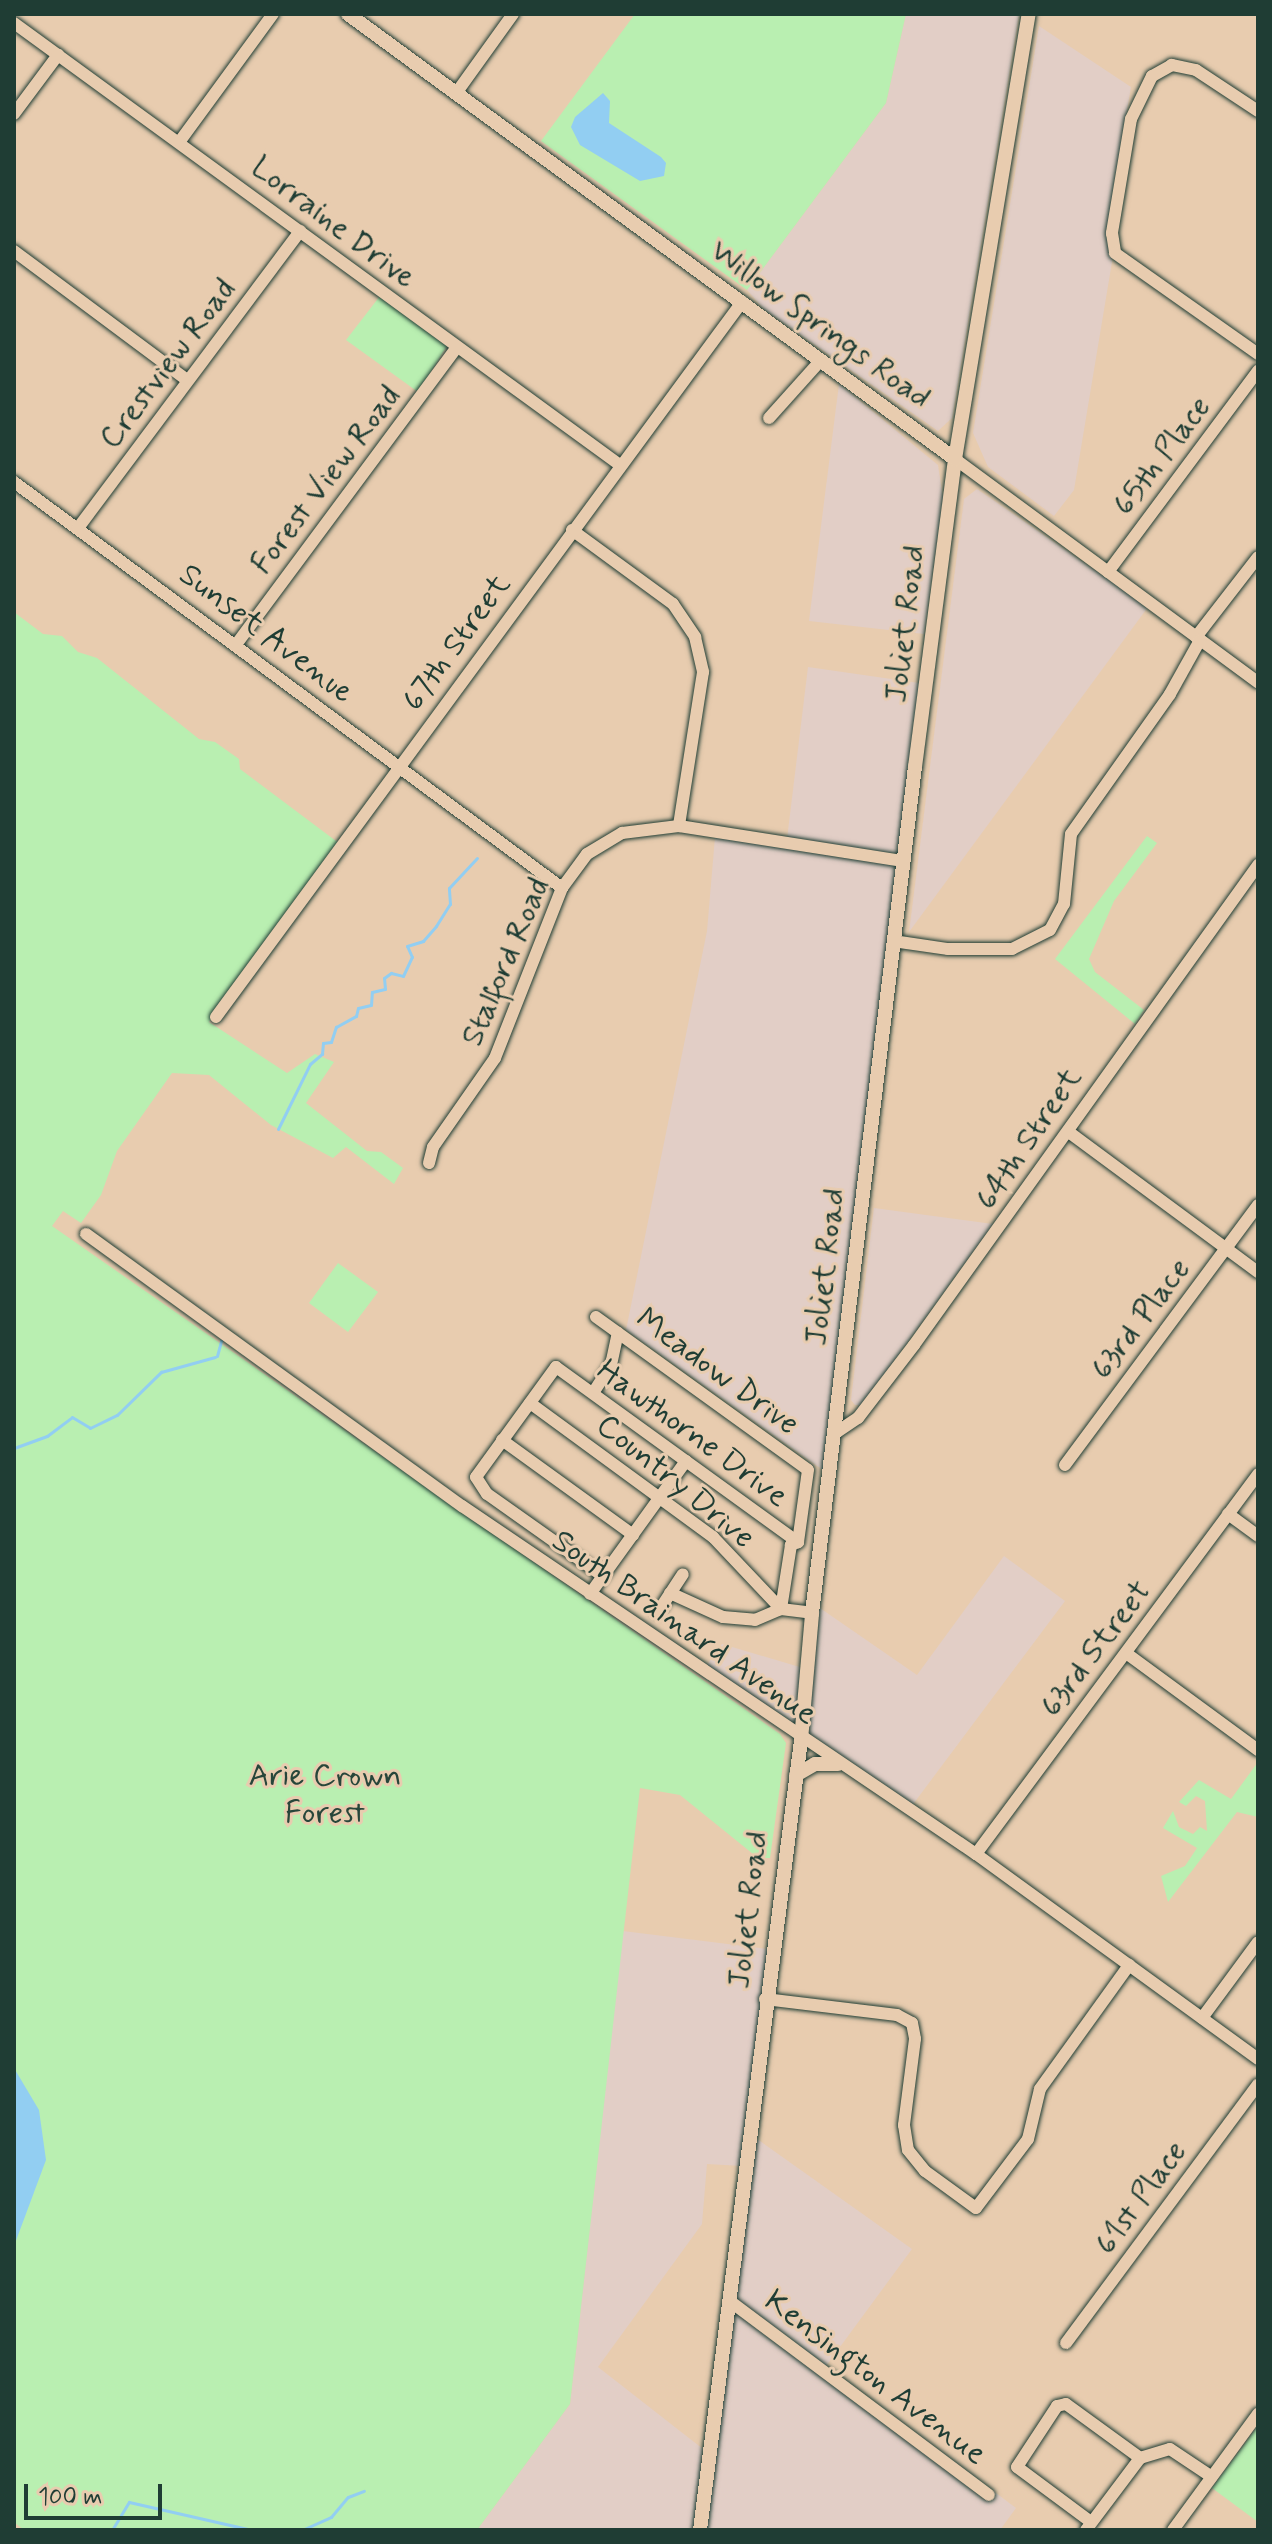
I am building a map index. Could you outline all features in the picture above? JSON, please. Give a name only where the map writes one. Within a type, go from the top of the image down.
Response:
[{"type":"main road","name":"Willow Springs Road","points":[[348,14],[955,459]]},
{"type":"main road","name":"Joliet Road","points":[[700,2530],[731,2302],[765,1999],[801,1740],[812,1613],[955,459],[1029,14]]},
{"type":"main road","points":[[796,1775],[815,1764],[838,1764]]},
{"type":"street","points":[[180,141],[273,14]]},
{"type":"street","points":[[457,92],[513,14]]},
{"type":"street","name":"Lorraine Drive","points":[[14,23],[180,141],[456,348],[620,465]]},
{"type":"street","points":[[14,114],[58,55]]},
{"type":"street","points":[[1258,111],[1212,76],[1172,65],[1152,76],[1131,119],[1112,233],[1115,253],[1258,354]]},
{"type":"street","name":"Crestview Road","points":[[78,528],[300,231]]},
{"type":"street","points":[[14,251],[187,380]]},
{"type":"street","name":"67th Street","points":[[216,1017],[742,302]]},
{"type":"street","name":"Forest View Road","points":[[238,642],[456,348]]},
{"type":"street","points":[[769,418],[821,360]]},
{"type":"street","name":"65th Place","points":[[1108,572],[1258,371]]},
{"type":"street","name":"Willow Springs Road","points":[[955,459],[1258,682]]},
{"type":"street","name":"Sunset Avenue","points":[[14,482],[238,642],[562,888]]},
{"type":"street","points":[[572,530],[673,604],[695,637],[703,672],[679,826]]},
{"type":"street","points":[[893,941],[948,949],[1012,949],[1050,930],[1064,904],[1071,834],[1170,694],[1198,638],[1258,557]]},
{"type":"street","name":"Stalford Road","points":[[429,1163],[433,1147],[507,1036],[562,888],[587,854],[622,833],[679,826],[903,861]]},
{"type":"street","name":"64th Street","points":[[834,1434],[858,1418],[1070,1133],[1096,1087],[1258,865]]},
{"type":"street","points":[[1070,1133],[1258,1272]]},
{"type":"street","name":"63rd Place","points":[[1065,1465],[1258,1205]]},
{"type":"street","name":"South Brainard Avenue","points":[[86,1234],[590,1594],[801,1740],[976,1854],[1258,2059]]},
{"type":"street","name":"Meadow Drive","points":[[596,1317],[808,1470],[798,1542]]},
{"type":"street","points":[[593,1393],[611,1365],[618,1333]]},
{"type":"street","name":"Hawthorne Drive","points":[[530,1403],[556,1367],[798,1542]]},
{"type":"street","points":[[530,1403],[476,1477],[487,1494],[603,1576]]},
{"type":"street","name":"Country Drive","points":[[530,1403],[713,1537],[781,1609]]},
{"type":"street","points":[[502,1440],[633,1535]]},
{"type":"street","points":[[590,1594],[686,1461]]},
{"type":"street","name":"63rd Street","points":[[976,1854],[1258,1474]]},
{"type":"street","points":[[1228,1514],[1258,1536]]},
{"type":"street","points":[[781,1609],[791,1545],[798,1542]]},
{"type":"street","points":[[658,1612],[683,1574]]},
{"type":"street","points":[[670,1593],[723,1617],[755,1620],[781,1609],[812,1613]]},
{"type":"street","points":[[1126,1653],[1258,1750]]},
{"type":"street","points":[[1202,2018],[1258,1942]]},
{"type":"street","points":[[765,1999],[897,2015],[912,2023],[915,2039],[904,2125],[908,2150],[925,2171],[976,2208],[1028,2139],[1040,2089],[1129,1965]]},
{"type":"street","name":"61st Place","points":[[1066,2343],[1258,2084]]},
{"type":"street","name":"Kensington Avenue","points":[[731,2302],[989,2495]]},
{"type":"street","points":[[1140,2458],[1066,2404],[1057,2406],[1017,2467],[1089,2526],[1140,2458],[1170,2449],[1212,2477]]},
{"type":"street","points":[[1173,2530],[1258,2414]]},
{"type":"shaded area","points":[[906,14],[1019,14],[952,418],[938,431],[764,309],[747,290],[886,103]]},
{"type":"shaded area","points":[[1039,26],[1131,87],[1110,208],[1112,262],[1074,490],[1054,516],[988,467],[973,433]]},
{"type":"shaded area","points":[[839,384],[938,465],[943,498],[924,634],[809,621]]},
{"type":"shaded area","points":[[977,489],[1148,607],[909,932],[964,499]]},
{"type":"shaded area","points":[[808,667],[919,683],[898,854],[787,839]]},
{"type":"shaded area","points":[[715,837],[898,865],[823,1470],[626,1330],[707,931]]},
{"type":"shaded area","points":[[874,1208],[993,1224],[862,1405],[855,1405],[851,1400]]},
{"type":"shaded area","points":[[1004,1556],[1065,1601],[911,1807],[804,1740],[817,1606],[917,1675]]},
{"type":"shaded area","points":[[722,1644],[803,1668],[799,1736],[704,1669]]},
{"type":"shaded area","points":[[623,1931],[768,1949],[742,2166],[707,2164],[702,2224],[598,2367],[703,2449],[693,2530],[477,2530],[570,2404]]},
{"type":"shaded area","points":[[753,2136],[912,2249],[826,2366],[1016,2508],[1000,2530],[702,2530]]},
{"type":"green space","points":[[635,14],[906,14],[886,103],[747,290],[541,141]]},
{"type":"green space","points":[[380,296],[447,346],[418,392],[346,340]]},
{"type":"green space","name":"Arie Crown Forest","points":[[14,612],[43,634],[62,636],[78,652],[97,658],[199,739],[215,742],[239,759],[240,769],[340,844],[209,1022],[287,1073],[315,1054],[334,1062],[306,1103],[367,1151],[381,1152],[403,1168],[394,1184],[346,1147],[333,1158],[271,1125],[209,1075],[172,1073],[117,1151],[101,1195],[81,1223],[63,1211],[52,1226],[780,1734],[786,1743],[770,1858],[758,1858],[680,1795],[640,1788],[570,2404],[477,2530],[24,2530],[14,2522]]},
{"type":"green space","points":[[1147,836],[1157,843],[1114,901],[1089,959],[1095,972],[1144,1010],[1135,1024],[1055,959]]},
{"type":"green space","points":[[338,1263],[378,1292],[348,1332],[309,1303]]},
{"type":"green space","points":[[1258,1762],[1258,1817],[1237,1812],[1168,1902],[1161,1876],[1185,1866],[1197,1848],[1163,1828],[1173,1811],[1179,1827],[1193,1834],[1200,1827],[1207,1831],[1205,1801],[1196,1796],[1186,1806],[1179,1802],[1199,1780],[1231,1799]]},
{"type":"green space","points":[[1258,2426],[1258,2522],[1212,2488]]},
{"type":"water","points":[[603,93],[610,101],[609,123],[661,157],[666,163],[664,176],[640,181],[580,145],[571,127],[575,117]]},
{"type":"water","points":[[14,2068],[39,2110],[46,2160],[14,2246]]},
{"type":"waterway","points":[[278,1129],[310,1064],[322,1054],[323,1043],[331,1042],[336,1027],[356,1016],[358,1008],[371,1005],[372,992],[385,989],[384,978],[391,973],[403,976],[412,957],[407,946],[423,941],[436,926],[450,904],[449,888],[477,858]]},
{"type":"waterway","points":[[217,1356],[221,1341]]},
{"type":"waterway","points":[[14,1448],[47,1436],[72,1417],[90,1428],[117,1415],[161,1372],[215,1357]]},
{"type":"waterway","points":[[302,2530],[331,2517],[348,2497],[364,2491]]},
{"type":"waterway","points":[[112,2530],[129,2502],[252,2530]]}]
